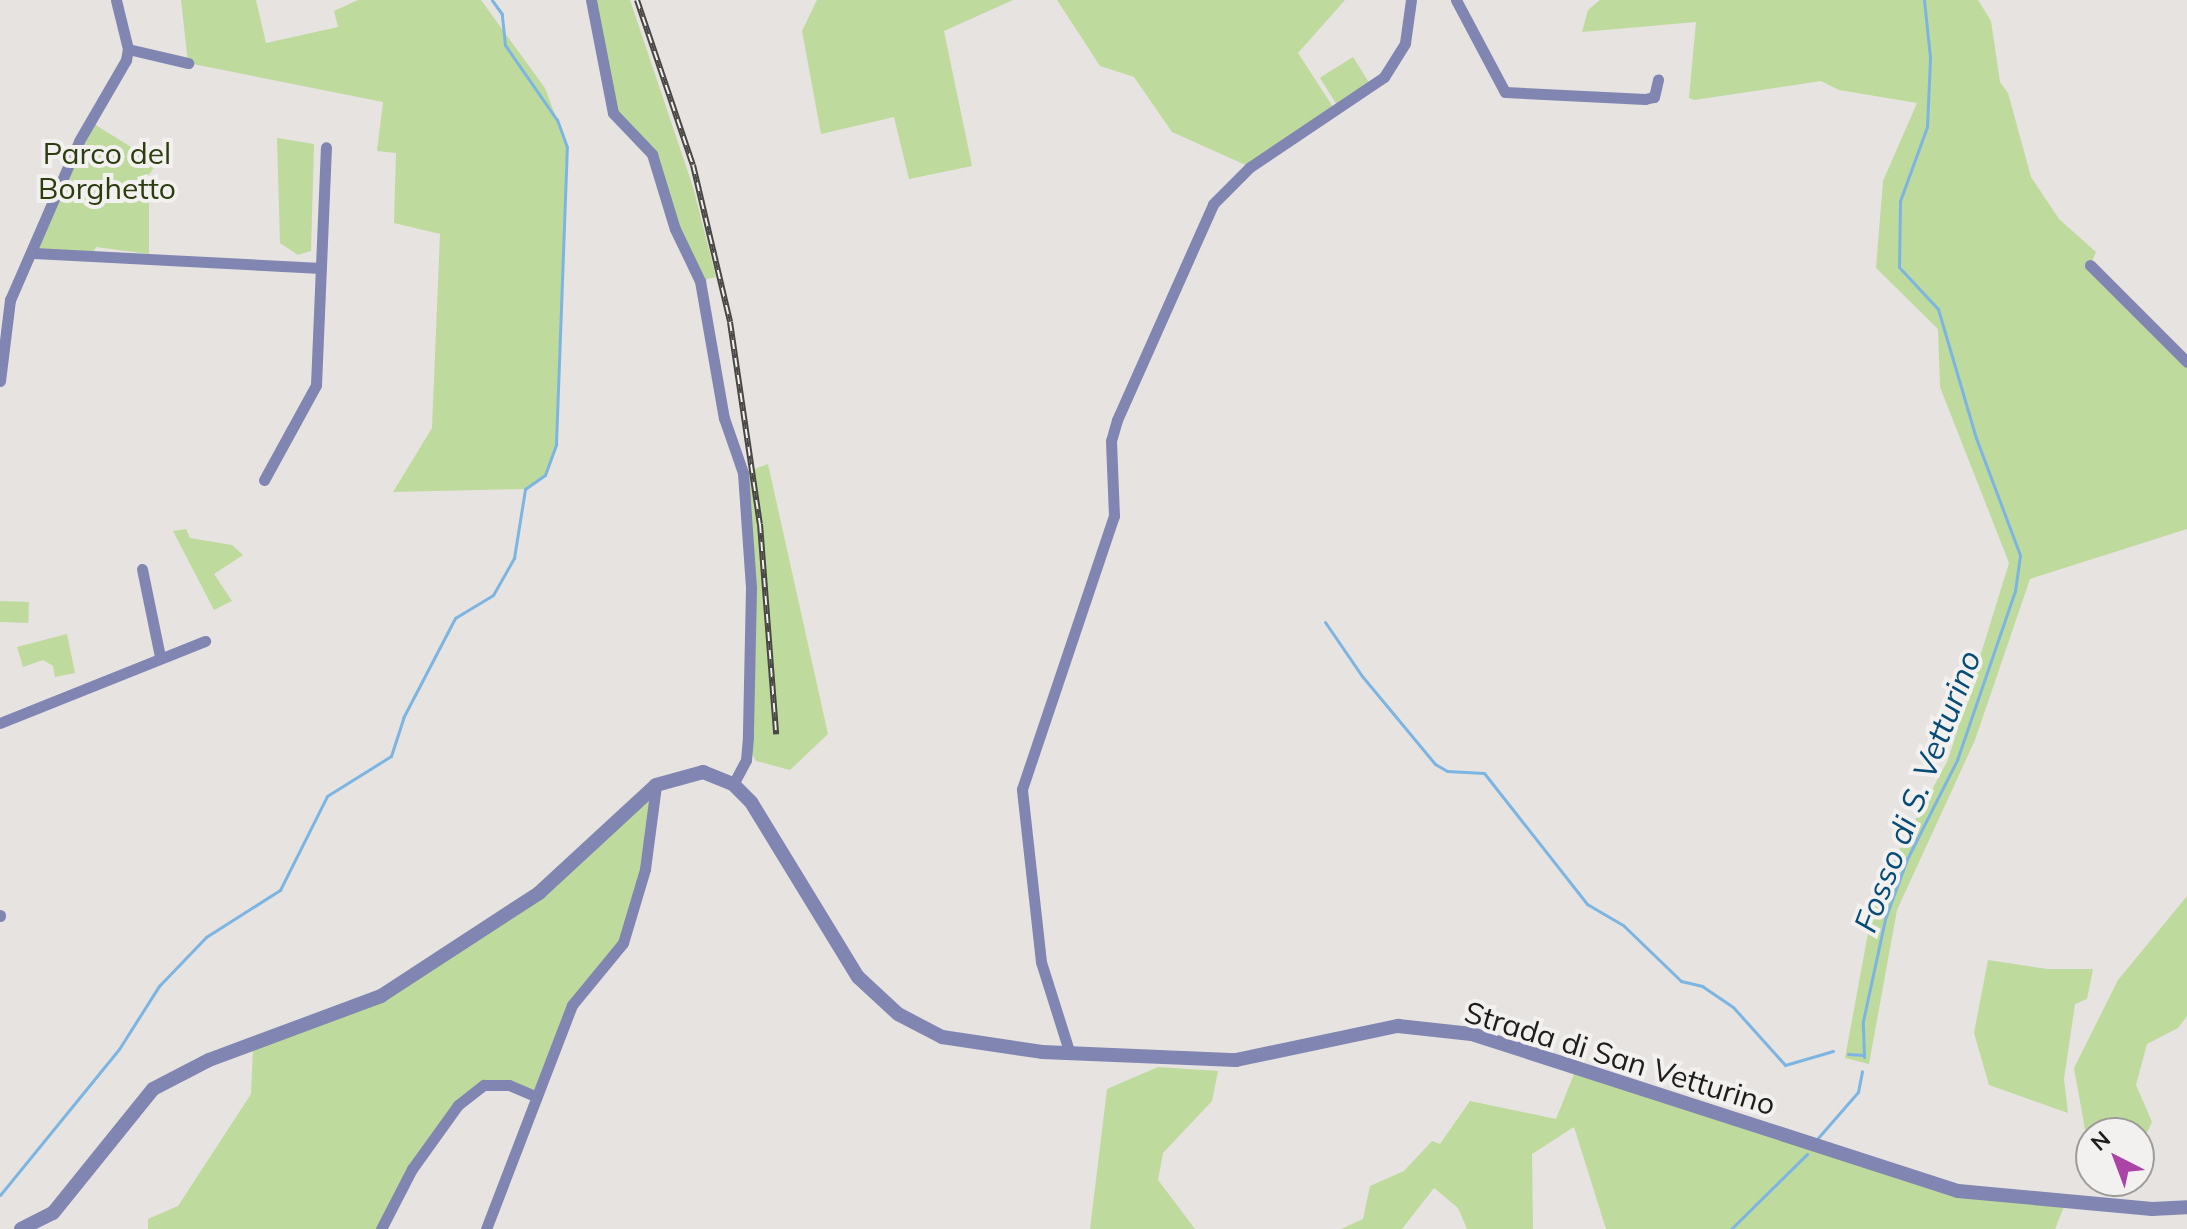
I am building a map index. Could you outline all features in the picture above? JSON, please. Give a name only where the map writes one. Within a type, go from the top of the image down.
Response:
[{"type":"street","points":[[0,381],[10,300],[34,253],[79,141],[123,69],[128,49],[116,0]]},
{"type":"street","points":[[21,1229],[53,1213],[153,1089],[209,1060],[381,996],[470,943],[539,893],[656,785],[703,772],[733,784],[746,760],[751,588],[743,473],[724,418],[700,281],[675,229],[652,154],[613,113],[591,0]]},
{"type":"street","points":[[1070,1054],[1041,962],[1022,789],[1114,516],[1111,441],[1117,420],[1213,204],[1250,167],[1384,77],[1405,43],[1411,0]]},
{"type":"street","points":[[1456,0],[1505,92],[1645,99],[1654,97],[1658,79]]},
{"type":"street","points":[[128,49],[188,63]]},
{"type":"street","points":[[264,480],[316,385],[326,147]]},
{"type":"street","points":[[34,253],[321,268]]},
{"type":"street","points":[[2090,265],[2187,362]]},
{"type":"street","points":[[142,569],[160,657]]},
{"type":"street","points":[[0,723],[205,641]]},
{"type":"street","name":"Strada di San Vetturino","points":[[733,784],[751,802],[858,977],[898,1014],[964,1042],[1070,1054],[1236,1060],[1398,1026],[1472,1034],[1958,1191],[2152,1209],[2187,1207]]},
{"type":"street","points":[[486,1229],[572,1005],[623,943],[645,869],[656,785]]},
{"type":"street","points":[[381,1229],[412,1169],[458,1105],[484,1085],[509,1085],[537,1097]]},
{"type":"green space","points":[[181,0],[256,0],[266,43],[338,27],[334,11],[358,0],[481,0],[545,88],[567,147],[556,444],[545,475],[525,489],[393,492],[432,428],[440,234],[394,223],[396,153],[377,151],[383,102],[188,63]]},
{"type":"green space","points":[[591,0],[630,0],[693,187],[716,277],[700,281],[657,166],[620,124]]},
{"type":"green space","points":[[817,0],[1013,0],[944,31],[972,166],[909,179],[894,117],[821,134],[802,31]]},
{"type":"green space","points":[[1057,0],[1345,0],[1298,53],[1335,110],[1250,167],[1172,132],[1134,77],[1100,66]]},
{"type":"green space","points":[[1600,0],[1978,0],[1991,21],[2000,82],[2008,93],[2031,177],[2059,219],[2096,252],[2090,266],[2187,362],[2187,529],[2030,579],[1975,740],[1897,910],[1869,1064],[1845,1058],[1875,895],[1948,760],[2009,563],[1940,387],[1938,329],[1876,268],[1883,181],[1917,103],[1839,90],[1821,81],[1694,100],[1689,98],[1696,22],[1582,32],[1588,10]]},
{"type":"green space","points":[[1353,57],[1372,88],[1339,108],[1320,78]]},
{"type":"green space","name":"Parco del Borghetto","points":[[94,124],[157,163],[133,198],[149,182],[149,254],[96,247],[94,251],[36,252]]},
{"type":"green space","points":[[277,138],[314,144],[311,251],[298,255],[280,243]]},
{"type":"green space","points":[[768,464],[828,734],[790,770],[756,761],[747,745],[751,588],[743,473]]},
{"type":"green space","points":[[186,529],[190,538],[232,545],[243,555],[214,574],[232,601],[214,610],[173,531]]},
{"type":"green space","points":[[0,601],[29,602],[28,623],[0,622]]},
{"type":"green space","points":[[67,634],[75,673],[55,677],[53,666],[43,660],[23,667],[17,647]]},
{"type":"green space","points":[[656,785],[645,869],[623,943],[572,1005],[537,1097],[485,1085],[458,1105],[381,1229],[148,1229],[148,1219],[178,1206],[251,1094],[253,1049],[381,996],[470,943],[651,792],[643,809]]},
{"type":"green space","points":[[2187,896],[2187,1016],[2178,1028],[2147,1044],[2136,1085],[2150,1117],[2083,1117],[2074,1068],[2118,980]]},
{"type":"green space","points":[[1988,960],[2047,969],[2093,969],[2087,999],[2075,1004],[2064,1079],[2068,1113],[1989,1085],[1974,1033]]},
{"type":"green space","points":[[1158,1067],[1218,1071],[1212,1101],[1163,1153],[1158,1180],[1195,1229],[1090,1229],[1107,1089]]},
{"type":"green space","points":[[1576,1069],[1953,1189],[2066,1202],[2055,1229],[1606,1229],[1574,1127],[1532,1154],[1533,1229],[1467,1229],[1458,1208],[1434,1188],[1402,1229],[1341,1229],[1363,1219],[1370,1186],[1404,1171],[1432,1141],[1440,1144],[1470,1101],[1556,1119]]},
{"type":"waterway","points":[[0,1195],[119,1049],[159,986],[206,937],[280,890],[327,796],[391,756],[403,718],[455,618],[493,595],[514,558],[525,489],[545,475],[556,444],[567,147],[557,120],[505,45],[502,14],[492,0]]},
{"type":"waterway","name":"Fosso di S. Vetturino","points":[[1864,1057],[1863,1021],[1885,919],[1907,859],[1957,760],[2015,591],[2020,555],[1976,438],[1938,309],[1899,267],[1900,201],[1927,127],[1930,57],[1924,0]]},
{"type":"waterway","points":[[1325,622],[1362,676],[1435,764],[1447,771],[1484,773],[1587,904],[1623,925],[1681,981],[1702,986],[1733,1007],[1785,1065],[1833,1051]]},
{"type":"waterway","points":[[1848,1054],[1864,1055]]},
{"type":"waterway","name":"Fosso di S. Vetturino","points":[[1817,1139],[1858,1092],[1862,1071]]},
{"type":"waterway","name":"Fosso di S. Vetturino","points":[[1731,1229],[1807,1154]]},
{"type":"railway","points":[[637,0],[693,165],[730,322],[760,524],[776,734]]}]
